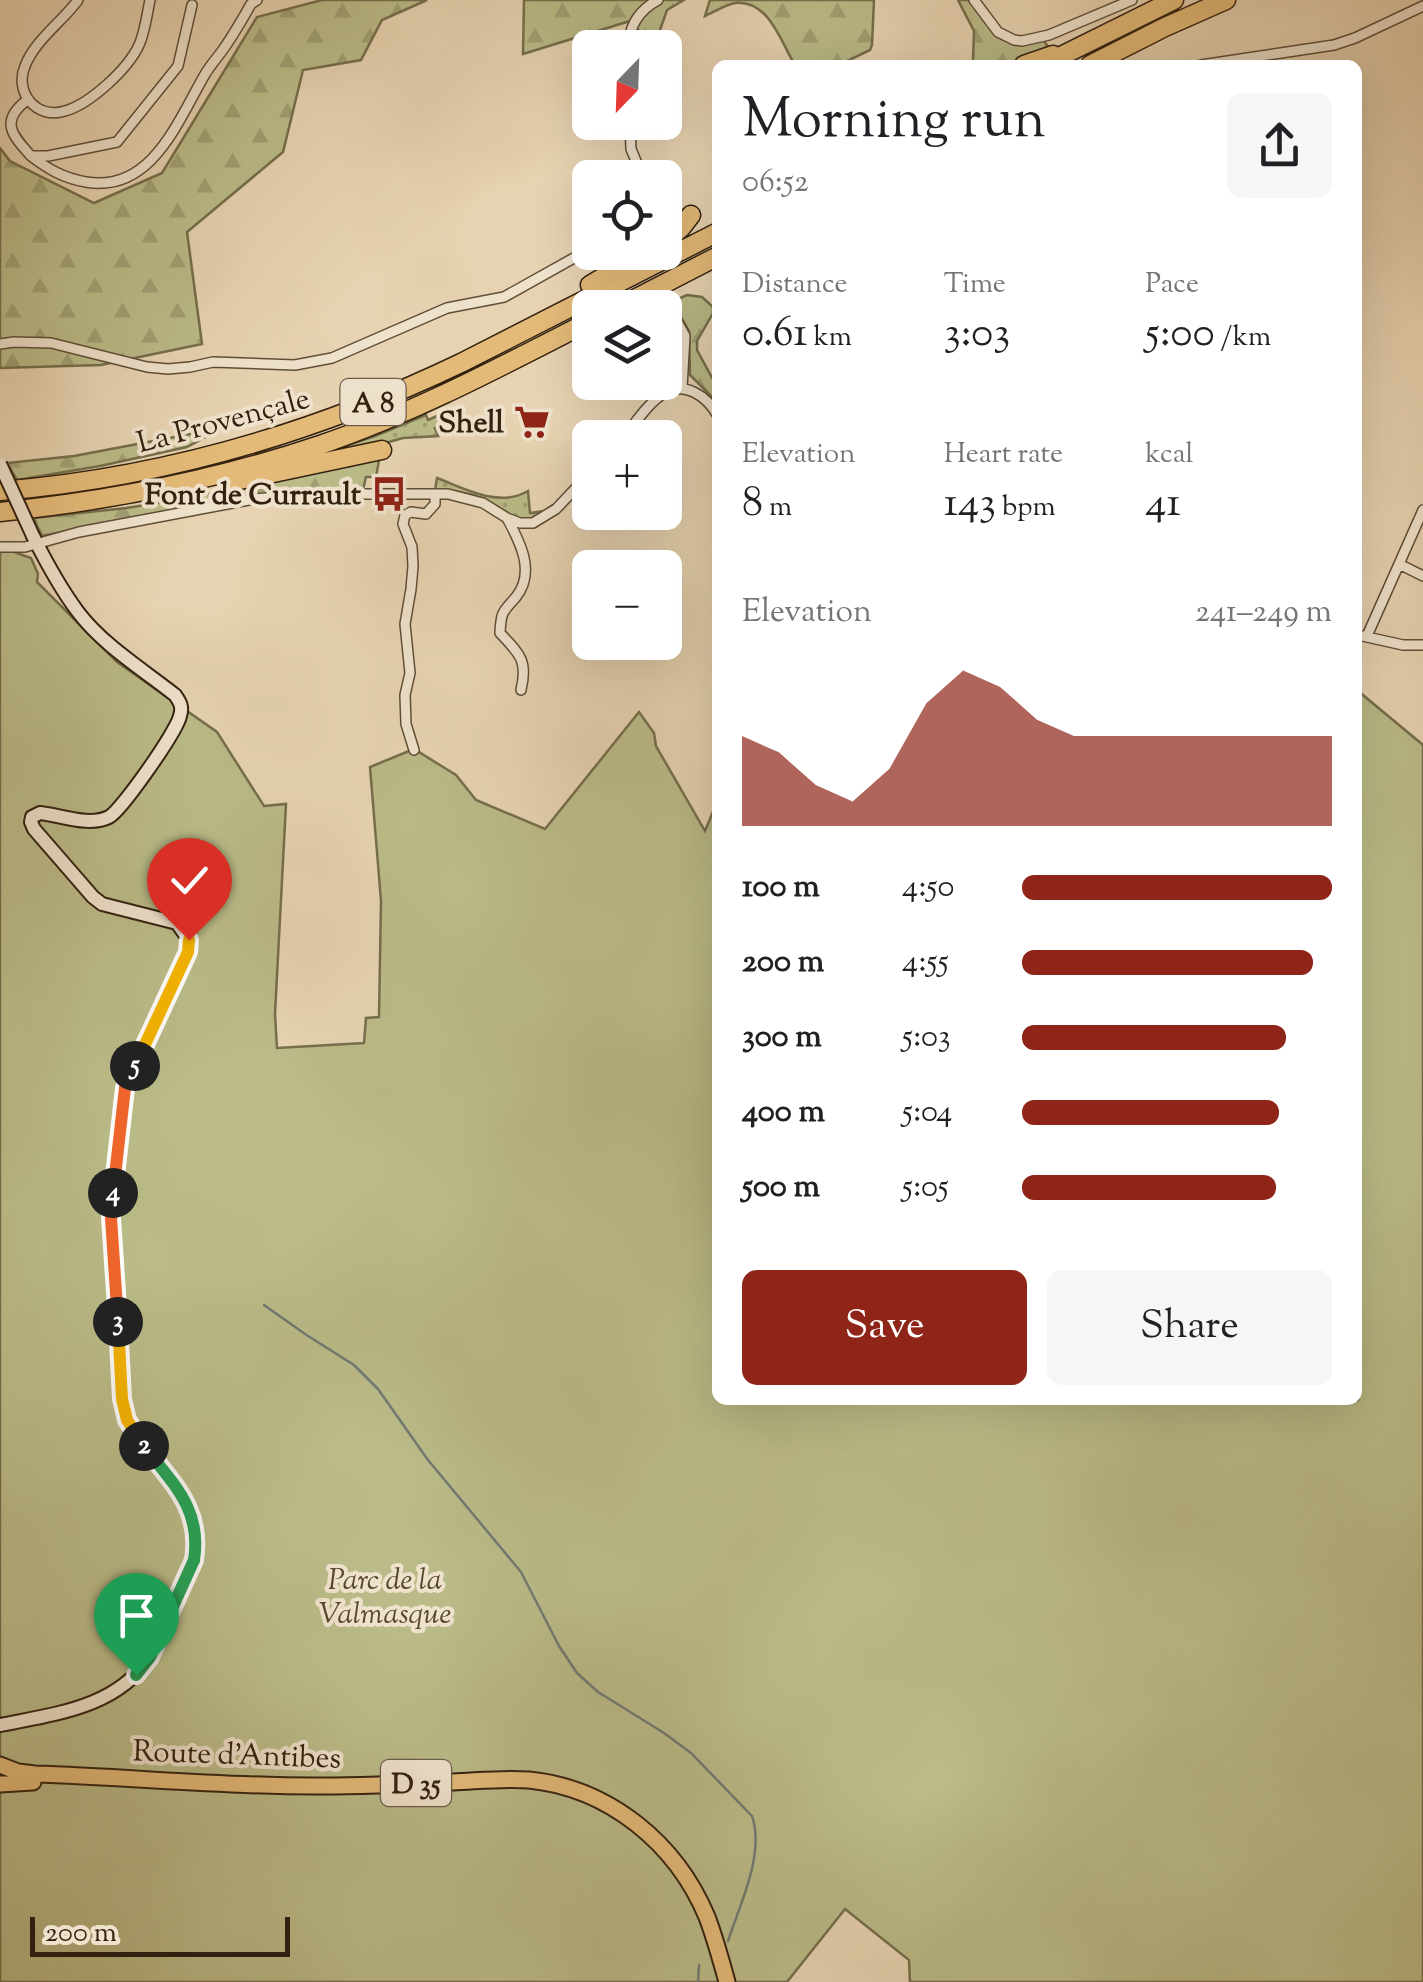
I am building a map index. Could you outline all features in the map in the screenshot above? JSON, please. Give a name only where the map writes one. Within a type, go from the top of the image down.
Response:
[{"type":"highway","points":[[1053,60],[1174,0]]},
{"type":"highway","points":[[1100,60],[1226,0]]},
{"type":"highway","points":[[1038,60],[1086,43]]},
{"type":"highway","points":[[682,227],[690,215]]},
{"type":"highway","name":"La Provençale","points":[[0,491],[124,476],[284,436],[419,384],[712,235]]},
{"type":"highway","points":[[652,290],[712,259]]},
{"type":"highway","points":[[461,364],[540,312],[614,270]]},
{"type":"highway","points":[[682,292],[712,272]]},
{"type":"highway","name":"La Provençale","points":[[0,512],[182,484],[320,445],[428,402],[572,330]]},
{"type":"highway","points":[[121,496],[186,492],[382,450]]},
{"type":"main road","points":[[0,464],[49,568],[78,612],[99,635],[175,695],[181,707],[178,722],[112,815],[88,821],[40,813],[31,822],[93,898],[102,904],[177,923],[189,940],[188,952],[125,1088],[111,1218],[122,1399],[127,1420],[178,1490],[192,1514],[197,1537],[194,1559],[174,1608],[150,1657],[136,1675],[109,1695],[79,1708],[3,1726]]},
{"type":"main road","name":"Route d'Antibes","points":[[0,1765],[35,1774],[228,1785],[326,1786],[505,1779],[569,1787],[594,1796],[631,1819],[667,1852],[708,1918],[727,1982]]},
{"type":"main road","name":"Route d'Antibes","points":[[0,1784],[36,1782],[261,1792],[503,1786],[569,1795],[628,1824],[663,1858],[692,1904],[718,1982]]},
{"type":"street","points":[[78,0],[26,62],[20,85],[35,108],[64,112],[118,74],[139,45],[150,0]]},
{"type":"street","points":[[27,100],[10,116],[8,126],[30,156],[52,172],[73,180],[118,182],[142,170],[164,145],[209,68],[257,0]]},
{"type":"street","points":[[631,30],[641,11],[658,0]]},
{"type":"street","points":[[974,0],[998,32],[1022,41],[1132,0]]},
{"type":"street","points":[[30,156],[117,142],[178,66],[192,5]]},
{"type":"street","points":[[1261,60],[1356,38],[1423,6]]},
{"type":"street","points":[[0,344],[51,343],[168,369],[213,362],[314,362],[332,358],[447,308],[504,298],[572,259]]},
{"type":"street","points":[[682,331],[682,388],[712,406]]},
{"type":"street","points":[[639,420],[656,400]]},
{"type":"street","points":[[0,546],[25,546],[35,539],[254,499],[312,494],[467,497],[520,523],[533,523],[556,510],[572,493]]},
{"type":"street","points":[[414,750],[406,724],[405,695],[410,672],[405,624],[412,589],[412,547],[403,524],[405,515],[426,514],[435,504],[435,494]]},
{"type":"street","points":[[1423,510],[1362,636],[1403,645],[1423,644]]},
{"type":"street","points":[[508,518],[525,554],[525,569],[520,589],[500,617],[500,633],[522,658],[525,674],[520,690]]},
{"type":"street","points":[[1399,564],[1423,576]]},
{"type":"green space","points":[[322,0],[427,0],[382,20],[361,60],[303,70],[283,152],[187,232],[202,344],[101,365],[0,368],[0,148],[10,161],[94,203],[162,173],[257,17]]},
{"type":"green space","points":[[524,0],[684,0],[667,10],[660,30],[638,30],[630,21],[601,30],[572,30],[572,39],[523,54]]},
{"type":"green space","points":[[710,0],[874,0],[870,50],[849,60],[792,60],[766,15],[747,4],[735,3],[705,16]]},
{"type":"green space","points":[[958,0],[968,0],[1005,41],[1043,39],[1048,47],[1019,60],[973,60],[974,31]]},
{"type":"green space","points":[[682,297],[702,297],[712,306],[712,315],[697,341],[697,350],[712,378],[712,397],[690,375],[689,331],[682,319]]},
{"type":"green space","points":[[444,413],[441,426],[435,428],[438,436],[403,438],[303,460],[426,415],[428,420]]},
{"type":"green space","points":[[222,428],[187,447],[17,480],[7,463],[74,456]]},
{"type":"green space","points":[[380,455],[376,477],[366,477],[363,490],[268,494],[41,536],[34,518],[190,498]]},
{"type":"green space","points":[[437,478],[494,497],[506,498],[528,491],[530,513],[553,505],[534,519],[526,520],[477,497],[435,490]]},
{"type":"green space","name":"Parc de la Valmasque","points":[[0,547],[31,558],[37,582],[117,662],[217,732],[264,806],[286,804],[275,1014],[277,1048],[364,1043],[366,1018],[379,1017],[381,901],[370,767],[414,749],[456,775],[476,800],[545,829],[639,712],[705,831],[712,814],[712,1405],[1362,1405],[1362,694],[1423,745],[1423,1982],[910,1982],[909,1960],[845,1909],[787,1982],[0,1982]]},
{"type":"waterway","points":[[264,1305],[354,1365],[378,1389],[428,1460],[521,1572],[577,1673],[598,1692],[691,1753],[752,1816],[753,1862],[728,1941]]},
{"type":"waterway","points":[[698,1982],[699,1965]]},
{"type":"tunnel","points":[[648,270],[659,290]]},
{"type":"place","name":"Shell","points":[[532,422]]},
{"type":"place","name":"Font de Currault","points":[[389,494]]},
{"type":"route","points":[[136,1675],[150,1657],[174,1608],[194,1559],[197,1537],[192,1514],[178,1490],[127,1420],[122,1399],[111,1218],[125,1088],[172,989],[189,940]]}]
